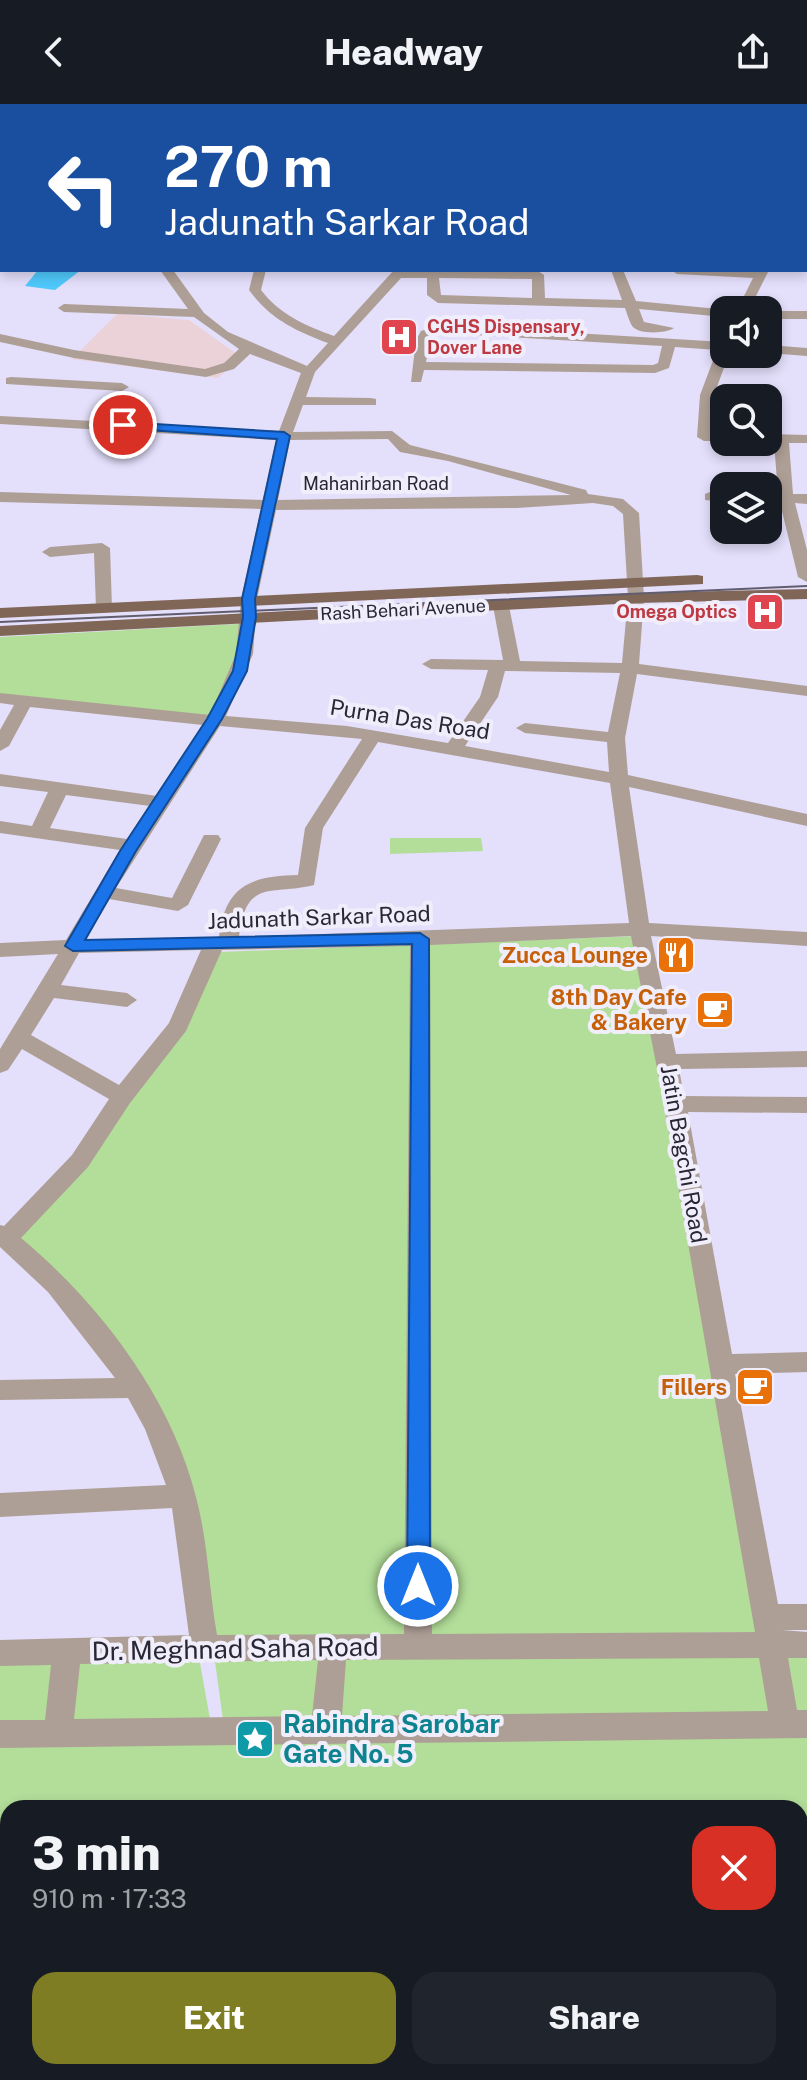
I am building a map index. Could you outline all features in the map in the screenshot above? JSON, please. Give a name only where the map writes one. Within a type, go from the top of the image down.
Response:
[{"type":"main road","name":"Rash Behari Avenue","points":[[0,631],[249,608],[636,590],[806,577]]},
{"type":"main road","name":"Rash Behari Avenue","points":[[0,613],[104,608],[501,606],[636,590],[807,594]]},
{"type":"street","points":[[168,272],[188,294],[198,313],[247,349],[309,371]]},
{"type":"street","points":[[260,272],[255,290],[273,312],[308,332],[336,341]]},
{"type":"street","points":[[122,1097],[7,1054],[133,846],[215,719],[240,671],[249,608],[284,436],[309,371],[400,272],[538,272],[539,301]]},
{"type":"street","points":[[618,272],[639,326],[710,332]]},
{"type":"street","points":[[750,296],[761,272]]},
{"type":"street","points":[[433,274],[433,295],[438,299],[629,304],[710,312]]},
{"type":"street","points":[[64,308],[198,313]]},
{"type":"street","points":[[782,315],[807,315]]},
{"type":"street","points":[[670,342],[664,365],[655,369],[418,372],[426,334],[439,329],[670,342],[710,346]]},
{"type":"street","points":[[0,338],[206,373],[229,366],[247,349]]},
{"type":"street","points":[[782,350],[807,352]]},
{"type":"street","points":[[108,415],[134,362]]},
{"type":"street","points":[[5,383],[122,387]]},
{"type":"street","points":[[710,387],[707,395],[710,411]]},
{"type":"street","points":[[298,401],[371,402]]},
{"type":"street","points":[[0,420],[108,415],[284,436],[392,435],[405,449],[449,457],[593,498]]},
{"type":"street","points":[[782,438],[807,439]]},
{"type":"street","points":[[778,456],[806,577]]},
{"type":"street","name":"Mahanirban Road","points":[[0,497],[272,505],[517,503],[593,498],[618,502],[631,513],[636,590]]},
{"type":"street","points":[[782,498],[807,499]]},
{"type":"street","points":[[50,552],[102,548],[104,608]]},
{"type":"street","name":"Jatin Bagchi Road","points":[[636,590],[630,668],[616,738],[640,929],[675,1104],[769,1631],[796,1724]]},
{"type":"street","points":[[453,750],[489,697],[505,664],[501,606]]},
{"type":"street","points":[[431,664],[630,668],[807,691]]},
{"type":"street","name":"Purna Das Road","points":[[0,698],[24,703],[373,736],[619,779],[807,820]]},
{"type":"street","points":[[0,746],[24,703]]},
{"type":"street","points":[[525,728],[616,738]]},
{"type":"street","points":[[205,1648],[182,1496],[162,1435],[135,1388],[99,1338],[34,1264],[3,1236],[80,1161],[122,1097],[178,1026],[221,945],[245,891],[265,881],[307,881],[314,828],[373,736]]},
{"type":"street","points":[[0,780],[161,802]]},
{"type":"street","points":[[39,832],[60,787]]},
{"type":"street","points":[[0,827],[133,846]]},
{"type":"street","points":[[105,892],[178,905],[211,839]]},
{"type":"street","name":"Jadunath Sarkar Road","points":[[0,950],[420,939],[640,929],[722,930],[807,939]]},
{"type":"street","points":[[418,1647],[420,939]]},
{"type":"street","points":[[48,990],[127,1000]]},
{"type":"street","points":[[667,1062],[807,1059]]},
{"type":"street","points":[[675,1104],[807,1105]]},
{"type":"street","points":[[721,1364],[807,1362]]},
{"type":"street","points":[[0,1390],[135,1388]]},
{"type":"street","points":[[0,1505],[182,1496]]},
{"type":"street","points":[[769,1631],[807,1617]]},
{"type":"street","name":"Dr. Meghnad Saha Road","points":[[0,1653],[418,1647],[769,1631],[807,1645]]},
{"type":"street","points":[[326,1729],[333,1648]]},
{"type":"street","points":[[58,1733],[67,1652]]},
{"type":"street","points":[[0,1734],[796,1724]]},
{"type":"shaded area","points":[[117,314],[189,320],[241,357],[218,378],[72,359]]},
{"type":"green space","points":[[257,623],[213,716],[0,695],[0,637]]},
{"type":"green space","points":[[390,838],[481,838],[483,851],[390,854]]},
{"type":"green space","points":[[639,936],[759,1632],[212,1639],[171,1429],[16,1236],[84,1164],[219,952]]},
{"type":"green space","points":[[764,1648],[777,1716],[223,1720],[214,1654]]},
{"type":"green space","points":[[778,1651],[807,1651],[807,1716],[789,1716]]},
{"type":"green space","points":[[198,1652],[210,1719],[0,1725],[0,1657]]},
{"type":"green space","points":[[807,1732],[807,1800],[0,1800],[0,1737]]},
{"type":"water","points":[[36,272],[78,272],[55,290],[25,286]]},
{"type":"tram line","points":[[0,622],[807,586]]},
{"type":"place","name":"CGHS Dispensary, Dover Lane","points":[[399,337]]},
{"type":"place","name":"Omega Optics","points":[[765,612]]},
{"type":"place","name":"Zucca Lounge","points":[[676,955]]},
{"type":"place","name":"8th Day Cafe & Bakery","points":[[715,1010]]},
{"type":"place","name":"Fillers","points":[[755,1387]]},
{"type":"place","name":"Rabindra Sarobar Gate No. 5","points":[[255,1739]]},
{"type":"route","points":[[123,425],[284,436],[272,505],[249,599],[250,617],[240,671],[215,719],[128,851],[73,946],[420,939],[418,1586]]}]
